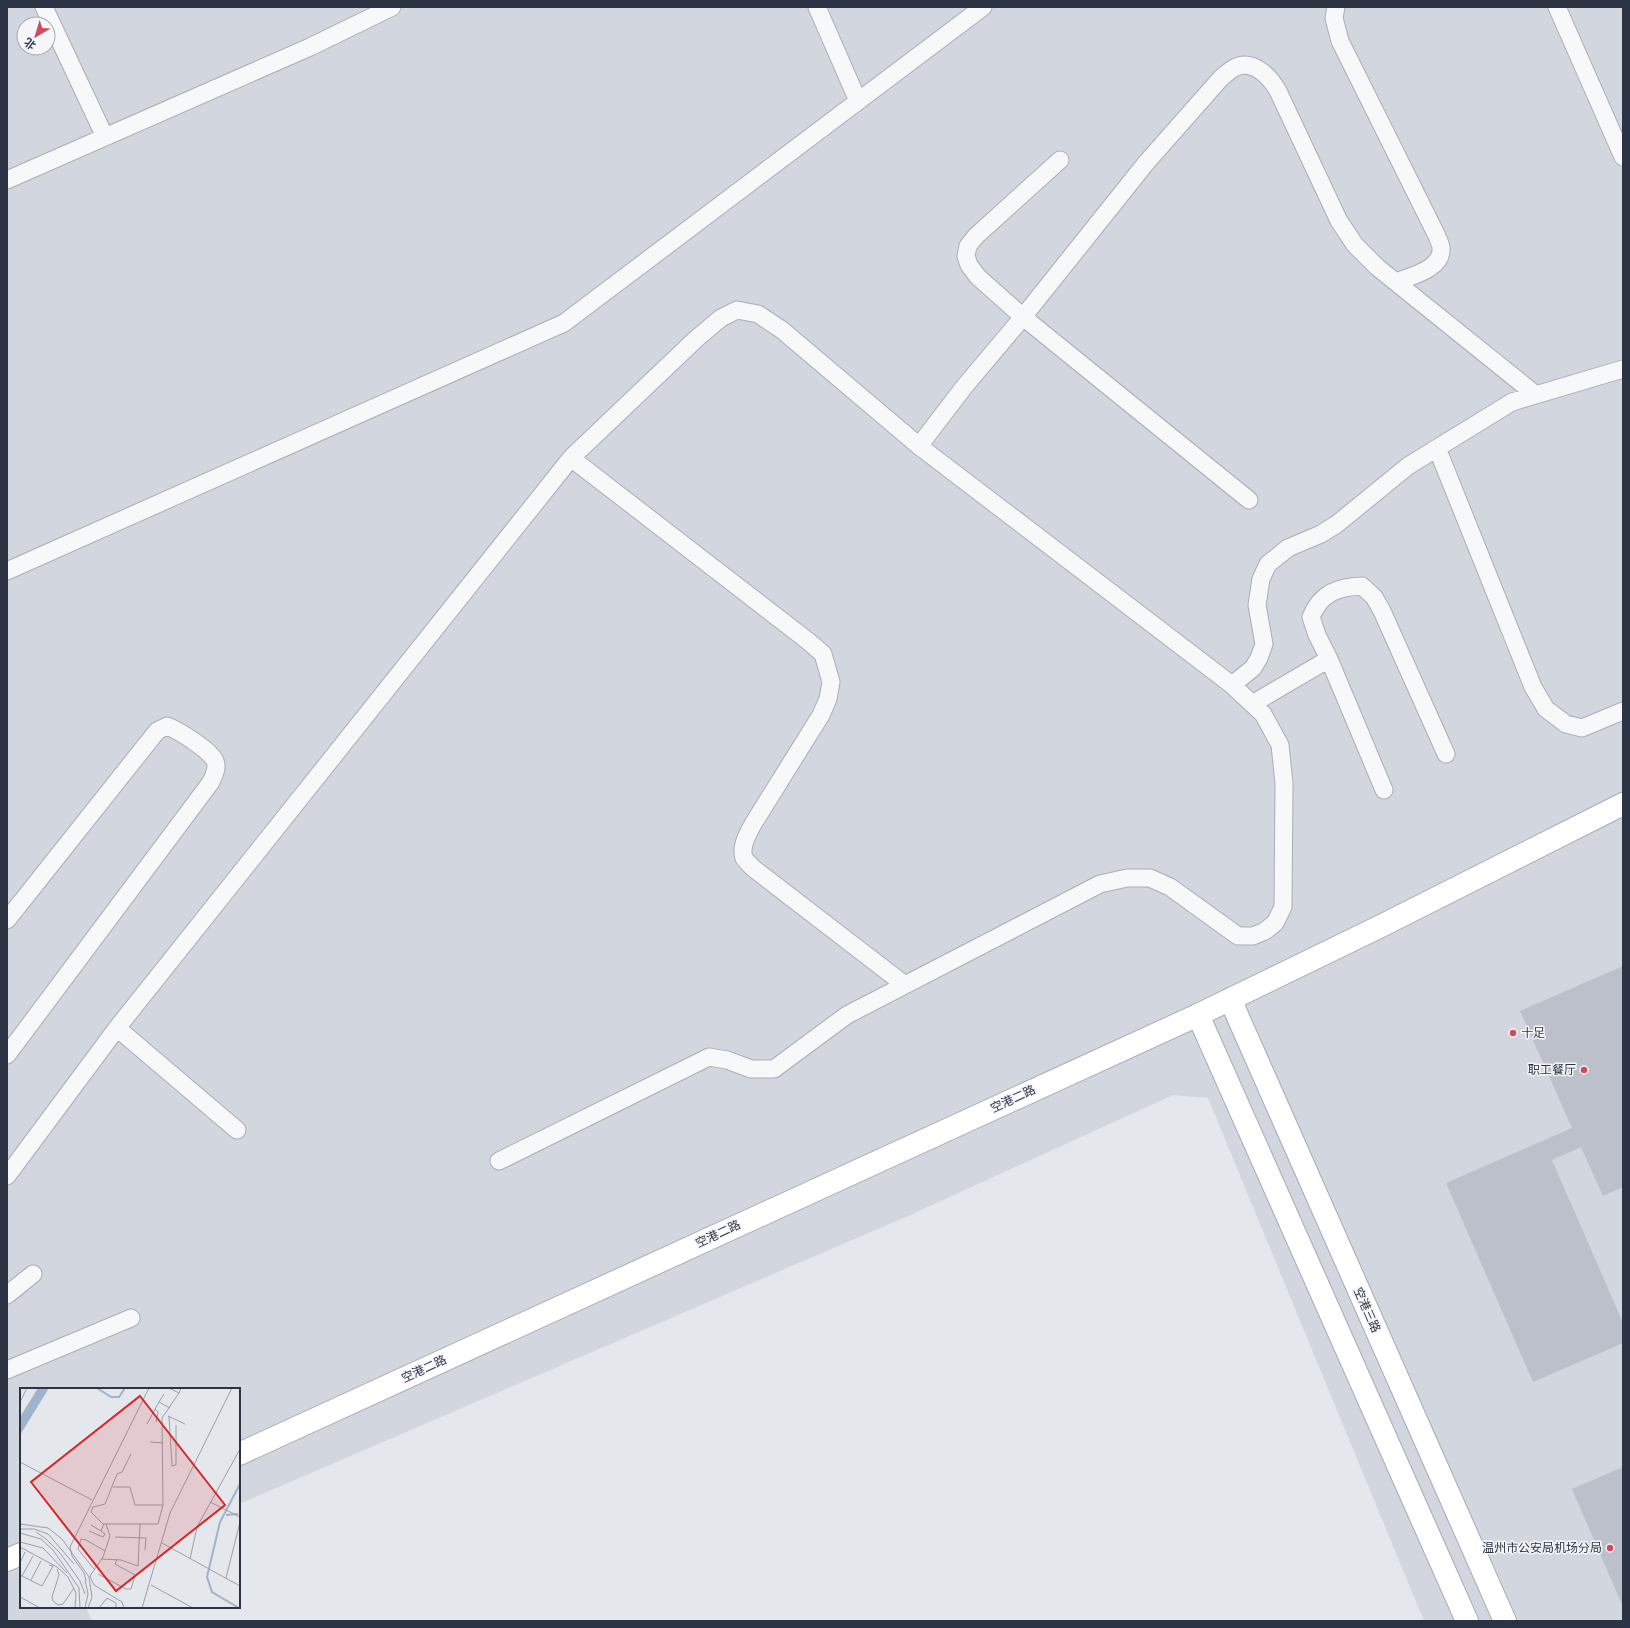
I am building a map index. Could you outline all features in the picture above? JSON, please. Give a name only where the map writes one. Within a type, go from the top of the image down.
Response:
[{"type":"main road","name":"空港二路","points":[[240,1454],[1198,1015],[1382,925],[1623,804]]},
{"type":"main road","name":"空港三路","points":[[1230,999],[1505,1621]]},
{"type":"main road","points":[[1198,1015],[1467,1621]]},
{"type":"main road","points":[[7,1560],[20,1554]]},
{"type":"lane","points":[[44,7],[104,137]]},
{"type":"lane","points":[[7,180],[310,47],[392,7]]},
{"type":"lane","points":[[817,7],[858,101]]},
{"type":"lane","points":[[7,571],[564,323],[983,7]]},
{"type":"lane","points":[[1336,7],[1334,18],[1340,41],[1437,236],[1441,248],[1440,257],[1432,266],[1396,282]]},
{"type":"lane","points":[[1557,7],[1623,157]]},
{"type":"lane","points":[[919,446],[964,387],[1023,317],[1146,163],[1221,78],[1235,68],[1245,66],[1256,68],[1271,79],[1339,221],[1355,245],[1377,267],[1536,395]]},
{"type":"lane","points":[[1060,160],[976,236],[968,246],[966,256],[969,265],[978,277],[1023,317],[1249,500]]},
{"type":"lane","points":[[7,1176],[117,1028],[571,458],[696,339],[721,318],[737,310],[758,314],[782,330],[919,446],[1232,685],[1263,714],[1280,745],[1284,783],[1283,907],[1275,923],[1265,931],[1253,936],[1238,936],[1170,887],[1150,878],[1127,878],[1100,884],[847,1015],[774,1069],[751,1069],[727,1060],[709,1057],[499,1161]]},
{"type":"lane","points":[[1232,685],[1254,668],[1264,644],[1257,604],[1260,579],[1268,564],[1288,548],[1321,534],[1337,524],[1408,466],[1512,402],[1623,369]]},
{"type":"lane","points":[[1437,448],[1533,687],[1546,709],[1566,724],[1582,728],[1623,711]]},
{"type":"lane","points":[[571,458],[823,654],[831,682],[828,699],[821,715],[753,824],[745,842],[744,858],[753,868],[905,985]]},
{"type":"lane","points":[[1384,790],[1329,659],[1317,635],[1311,617],[1316,606],[1324,597],[1345,586],[1362,586],[1374,597],[1382,611],[1446,754]]},
{"type":"lane","points":[[1252,704],[1329,659]]},
{"type":"lane","points":[[7,920],[157,730],[167,726],[178,729],[207,752],[215,761],[216,770],[211,782],[7,1055]]},
{"type":"lane","points":[[117,1028],[237,1130]]},
{"type":"lane","points":[[7,1295],[33,1274]]},
{"type":"lane","points":[[7,1370],[131,1318]]},
{"type":"shaded area","points":[[7,7],[1623,7],[1623,1621],[1424,1621],[1208,1098],[1173,1095],[908,1216],[240,1504],[240,1388],[20,1388],[20,1608],[86,1608],[92,1621],[7,1621]]},
{"type":"building","points":[[1623,966],[1623,1187],[1603,1196],[1581,1147],[1552,1160],[1623,1323],[1623,1343],[1533,1382],[1446,1183],[1572,1128],[1520,1011]]},
{"type":"building","name":"温州市公安局机场分局","points":[[1623,1467],[1623,1607],[1572,1489]]},
{"type":"place","name":"十足","points":[[1513,1033]]},
{"type":"place","name":"职工餐厅","points":[[1584,1070]]},
{"type":"place","name":"温州市公安局机场分局","points":[[1610,1548]]}]
